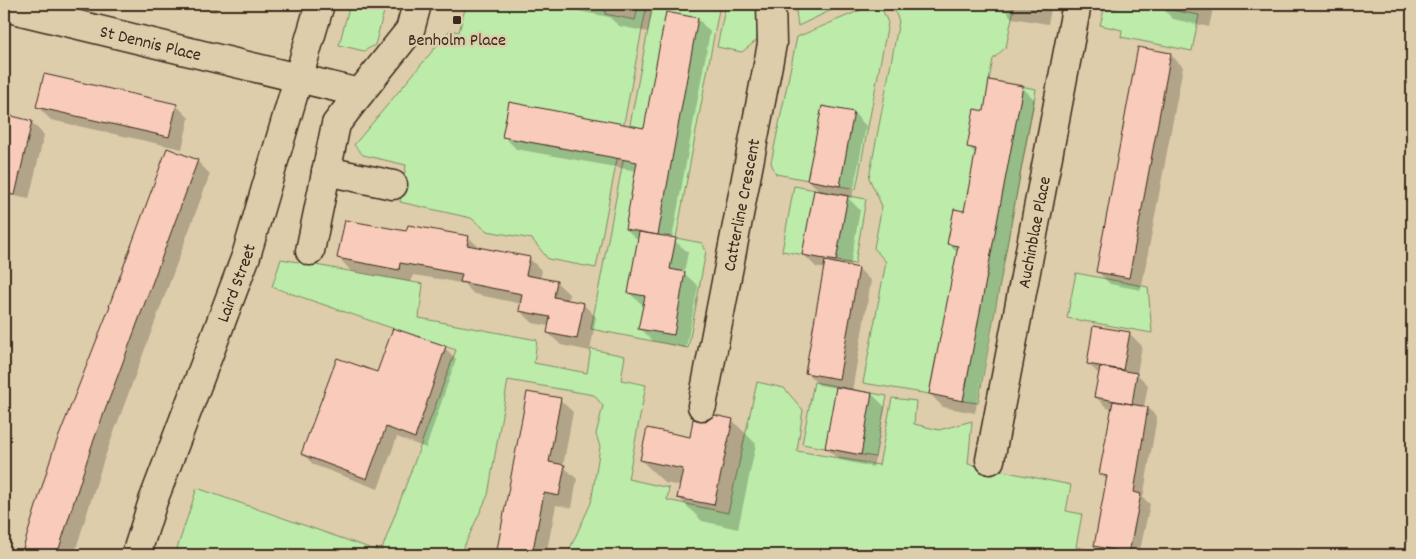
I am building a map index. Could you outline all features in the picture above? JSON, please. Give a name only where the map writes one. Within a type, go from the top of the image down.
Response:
[{"type":"street","name":"Laird Street","points":[[136,555],[153,501],[246,256],[320,4]]},
{"type":"street","points":[[310,251],[336,124],[410,30],[418,4]]},
{"type":"street","name":"Catterline Crescent","points":[[702,406],[772,44],[770,4]]},
{"type":"street","name":"Auchinblae Place","points":[[990,460],[1079,4]]},
{"type":"street","name":"St Dennis Place","points":[[4,8],[299,79]]},
{"type":"street","points":[[299,79],[360,93]]},
{"type":"street","points":[[326,171],[393,185]]},
{"type":"green space","points":[[350,4],[386,4],[375,45],[364,51],[339,45]]},
{"type":"green space","points":[[464,4],[592,4],[606,7],[605,14],[635,20],[639,4],[647,4],[596,268],[548,259],[532,239],[487,231],[471,218],[400,202],[406,165],[363,155],[354,145],[450,30],[459,32],[466,5]]},
{"type":"green space","points":[[653,4],[720,4],[676,238],[702,243],[706,251],[688,348],[591,329]]},
{"type":"green space","points":[[726,4],[756,4],[759,16],[757,40],[742,52],[717,47]]},
{"type":"green space","points":[[795,4],[844,4],[798,26]]},
{"type":"green space","points":[[875,4],[880,4],[888,23],[856,189],[776,174],[771,163],[797,37]]},
{"type":"green space","points":[[892,4],[999,4],[1014,8],[1006,47],[993,59],[989,80],[1036,89],[978,403],[963,401],[970,363],[936,357],[929,394],[863,383],[886,262],[874,248],[882,206],[869,178],[899,21]]},
{"type":"green space","points":[[1136,4],[1199,15],[1192,51],[1121,37],[1122,30],[1100,25],[1104,10]]},
{"type":"green space","points":[[794,186],[866,199],[855,264],[782,251]]},
{"type":"green space","points":[[281,259],[423,284],[419,318],[537,340],[534,363],[587,373],[591,349],[625,356],[621,380],[646,385],[628,479],[669,488],[667,500],[728,513],[757,382],[784,388],[803,410],[797,451],[879,465],[892,398],[916,401],[914,424],[939,430],[972,421],[968,464],[1071,485],[1066,511],[1082,514],[1076,547],[1113,555],[567,555],[591,503],[600,447],[596,434],[603,406],[594,395],[508,380],[488,495],[460,555],[175,555],[197,488],[381,552],[456,350],[272,287]]},
{"type":"green space","points":[[1076,273],[1148,287],[1152,333],[1067,318]]},
{"type":"green space","points":[[814,382],[887,396],[875,457],[802,444]]},
{"type":"building","points":[[666,12],[698,18],[658,235],[625,229],[637,162],[502,137],[509,102],[644,128]]},
{"type":"building","points":[[1138,47],[1171,53],[1129,278],[1096,272]]},
{"type":"building","points":[[44,74],[177,104],[169,137],[36,107]]},
{"type":"building","points":[[989,80],[1023,86],[963,401],[929,394],[958,246],[947,244],[954,209],[964,211],[976,149],[967,147],[974,109],[984,111]]},
{"type":"building","points":[[822,106],[854,112],[840,186],[807,180]]},
{"type":"building","points":[[4,114],[32,121],[15,195],[4,194]]},
{"type":"building","points":[[167,148],[198,160],[91,448],[57,555],[21,555],[53,451],[110,306]]},
{"type":"building","points":[[814,190],[848,196],[836,261],[802,255]]},
{"type":"building","points":[[345,220],[406,231],[408,225],[469,236],[467,245],[530,257],[526,275],[557,281],[554,297],[584,303],[577,339],[547,333],[550,317],[519,311],[522,294],[460,282],[462,274],[400,263],[399,270],[337,258]]},
{"type":"building","points":[[639,232],[676,238],[670,269],[685,272],[674,335],[638,329],[645,296],[628,293]]},
{"type":"building","points":[[825,261],[859,268],[839,379],[805,373]]},
{"type":"building","points":[[1093,326],[1130,332],[1123,370],[1087,364]]},
{"type":"building","points":[[393,328],[446,346],[415,438],[386,427],[367,479],[301,454],[337,358],[377,372]]},
{"type":"building","points":[[1100,367],[1137,373],[1132,404],[1094,397]]},
{"type":"building","points":[[836,387],[872,393],[861,455],[825,448]]},
{"type":"building","points":[[527,392],[561,398],[549,462],[565,465],[559,496],[544,493],[532,555],[496,555]]},
{"type":"building","points":[[1113,401],[1148,407],[1134,492],[1141,494],[1129,553],[1094,546],[1107,476],[1099,474]]},
{"type":"building","points":[[714,415],[733,419],[714,505],[677,498],[683,469],[640,460],[647,428],[690,437],[693,419],[707,421]]},
{"type":"place","name":"Benholm Place","points":[[457,20]]}]
